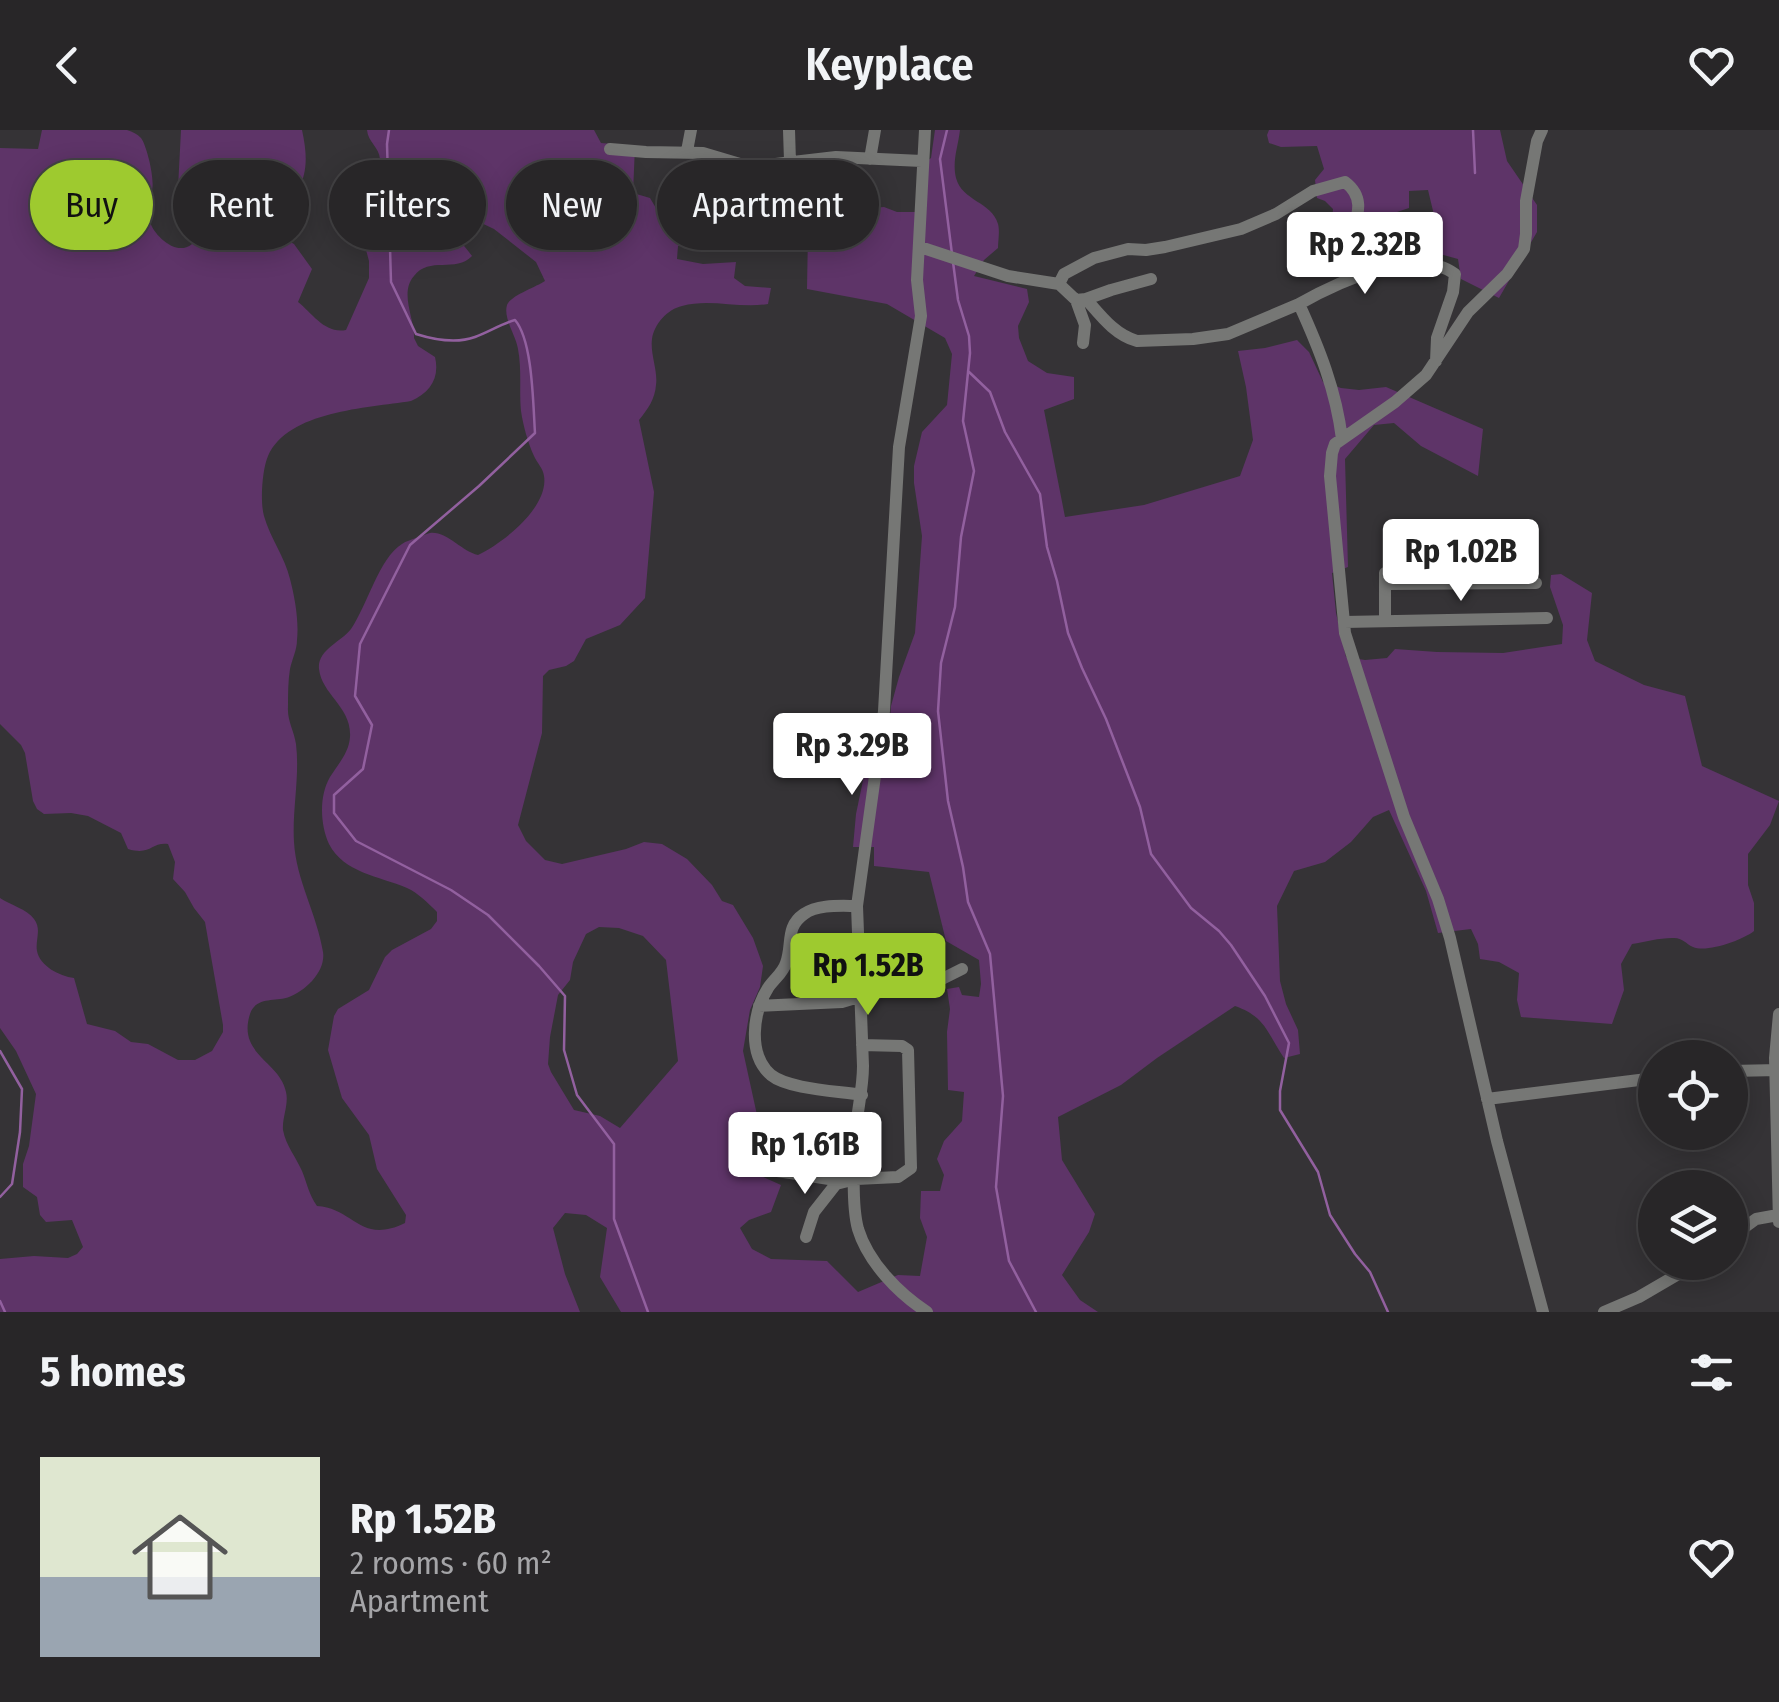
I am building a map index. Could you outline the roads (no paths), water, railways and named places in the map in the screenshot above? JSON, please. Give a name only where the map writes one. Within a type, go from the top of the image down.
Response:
[{"type":"street","points":[[687,151],[691,130]]},
{"type":"street","points":[[789,130],[790,160]]},
{"type":"street","points":[[870,159],[875,130]]},
{"type":"street","points":[[925,130],[917,280],[921,316],[899,447],[884,711],[858,906],[862,1095],[850,1180],[863,1242],[885,1274],[927,1312]]},
{"type":"street","points":[[1542,130],[1526,201],[1524,249],[1507,274],[1468,312],[1426,376],[1336,444],[1330,476],[1344,622],[1354,665],[1450,938],[1487,1100],[1543,1312]]},
{"type":"street","points":[[610,149],[687,151],[726,160]]},
{"type":"street","points":[[802,160],[836,157],[922,161]]},
{"type":"street","points":[[1059,284],[1064,274],[1094,258],[1128,249],[1164,247],[1240,228],[1276,214],[1313,191],[1345,182],[1353,190],[1358,212],[1348,259],[1361,276]]},
{"type":"street","points":[[920,247],[1008,276],[1059,284],[1116,331],[1137,341],[1228,334],[1361,276],[1421,262],[1436,264],[1455,274],[1437,338],[1436,363]]},
{"type":"street","points":[[1081,300],[1151,279]]},
{"type":"street","points":[[1081,300],[1082,343]]},
{"type":"street","points":[[1299,304],[1329,377],[1342,439]]},
{"type":"street","points":[[1385,620],[1385,578],[1536,582]]},
{"type":"street","points":[[1344,622],[1547,618]]},
{"type":"street","points":[[858,906],[808,911],[790,931],[786,964],[759,1006],[756,1044],[768,1072],[785,1082],[862,1095]]},
{"type":"street","points":[[759,1006],[860,999],[936,982],[962,969]]},
{"type":"street","points":[[1748,1225],[1756,1219],[1779,1219],[1779,1014]]},
{"type":"street","points":[[771,1170],[850,1180],[898,1177],[911,1168],[908,1050],[902,1046],[862,1045]]},
{"type":"street","points":[[1748,1071],[1777,1070]]},
{"type":"street","points":[[1487,1100],[1638,1080]]},
{"type":"street","points":[[806,1237],[818,1205],[832,1187],[850,1180]]},
{"type":"street","points":[[1604,1312],[1668,1280]]},
{"type":"waterway","points":[[389,130],[391,282],[416,334],[460,340],[515,320],[529,358],[535,433],[410,545],[360,644],[355,696],[372,725],[363,769],[334,795],[334,813],[356,841],[451,890],[488,915],[565,996],[564,1050],[577,1095],[614,1144],[614,1219],[648,1312]]},
{"type":"waterway","points":[[947,130],[940,159],[952,254]]},
{"type":"waterway","points":[[1473,130],[1475,173]]},
{"type":"waterway","points":[[953,262],[958,300],[969,336],[963,421],[974,471],[961,537],[955,607],[941,663],[938,711],[948,801],[968,902],[990,954],[1003,1096],[996,1187],[1009,1261],[1036,1312]]},
{"type":"waterway","points":[[968,371],[990,392],[1005,432],[1040,494],[1047,547],[1068,633],[1140,807],[1151,854],[1191,908],[1231,945],[1265,996],[1289,1043],[1280,1110],[1318,1172],[1330,1215],[1370,1272],[1388,1312]]},
{"type":"waterway","points":[[0,1051],[22,1089],[12,1184],[0,1197]]},
{"type":"waterway","points":[[0,1301],[5,1312]]}]
